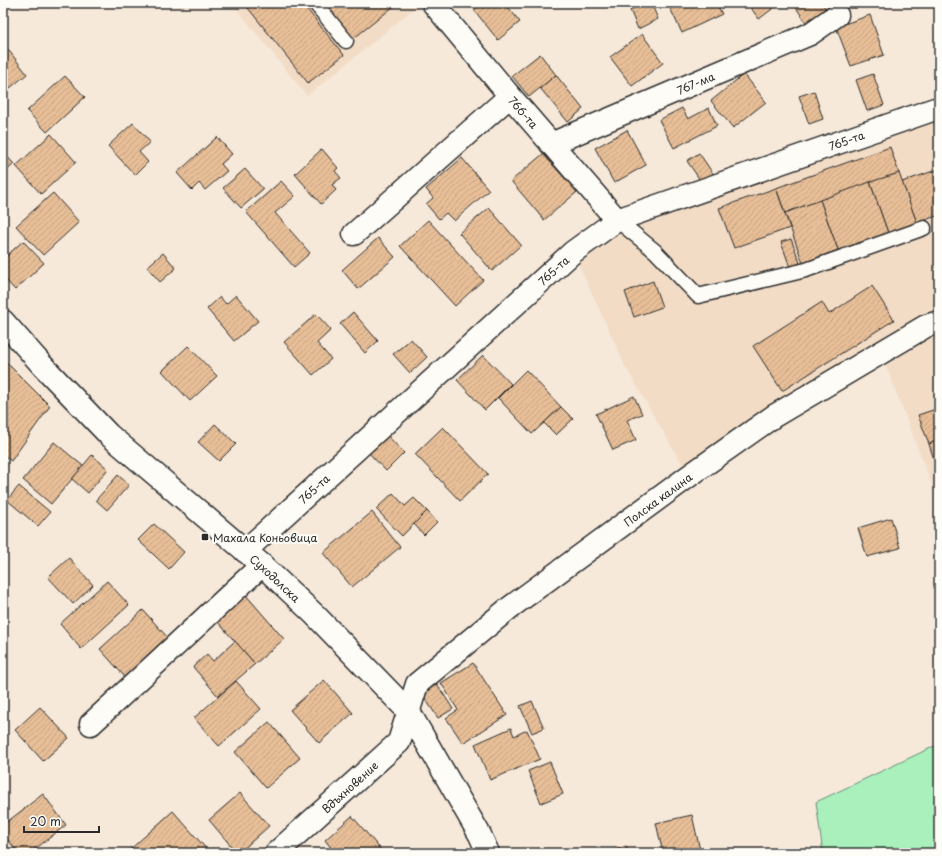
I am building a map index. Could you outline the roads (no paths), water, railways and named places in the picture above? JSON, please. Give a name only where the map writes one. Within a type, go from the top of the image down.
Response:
[{"type":"street","name":"766-та","points":[[434,3],[510,96],[617,220]]},
{"type":"street","name":"767-ма","points":[[551,144],[810,34],[837,15]]},
{"type":"street","points":[[354,234],[510,96]]},
{"type":"street","name":"765-та","points":[[245,551],[573,252],[617,220],[935,109]]},
{"type":"street","name":"Суходолска","points":[[3,321],[42,365],[109,435],[262,565],[315,615],[409,712],[480,835],[488,853]]},
{"type":"street","name":"Полска калина","points":[[409,712],[417,684],[520,599],[774,416],[926,326],[939,322]]},
{"type":"street","points":[[91,724],[262,565]]},
{"type":"street","name":"Вдъхновение","points":[[276,853],[399,742],[409,712]]},
{"type":"lane","points":[[315,3],[346,41]]},
{"type":"lane","points":[[617,220],[655,251],[698,296],[806,270],[924,228]]},
{"type":"place","name":"Махала Коньовица","points":[[205,537]]}]
